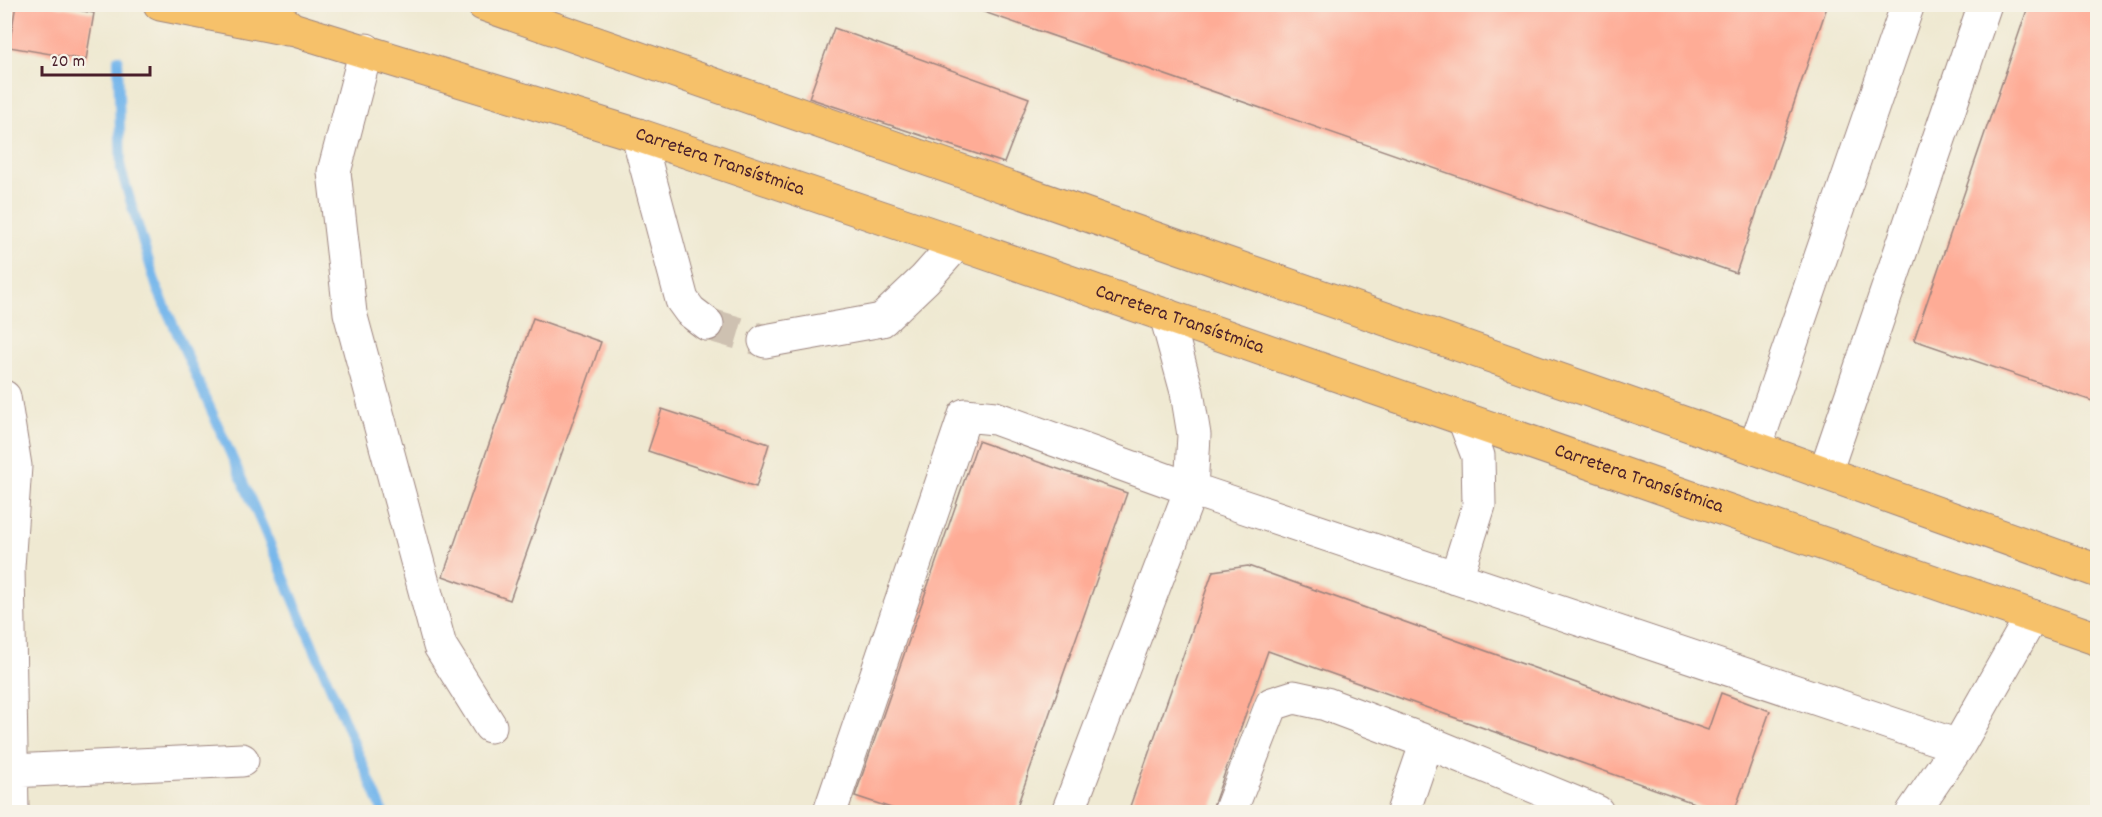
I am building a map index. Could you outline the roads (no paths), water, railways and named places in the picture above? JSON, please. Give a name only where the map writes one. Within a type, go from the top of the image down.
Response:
[{"type":"main road","points":[[160,4],[292,29]]},
{"type":"main road","name":"Carretera Transístmica","points":[[261,4],[292,29],[638,135],[1166,315],[2097,639]]},
{"type":"main road","points":[[483,4],[1755,448],[2097,571]]},
{"type":"street","points":[[1755,448],[1908,4]]},
{"type":"street","points":[[1825,473],[1985,4]]},
{"type":"street","points":[[366,50],[334,172],[350,314],[440,646],[490,726]]},
{"type":"street","points":[[638,135],[682,300],[690,311],[707,324]]},
{"type":"street","points":[[765,341],[882,320],[925,279],[957,243]]},
{"type":"street","points":[[1068,813],[1191,489],[1192,424],[1187,392],[1166,315]]},
{"type":"street","points":[[4,397],[15,466],[6,566],[12,813]]},
{"type":"street","points":[[831,809],[965,415],[994,418],[1191,489],[1958,747]]},
{"type":"street","points":[[1456,578],[1479,505],[1478,456],[1464,419]]},
{"type":"street","points":[[1913,813],[1958,747],[2032,616]]},
{"type":"street","points":[[1230,813],[1272,704],[1294,697],[1326,705],[1427,742],[1597,813]]},
{"type":"street","points":[[1403,813],[1427,742]]},
{"type":"street","points":[[12,771],[242,760]]},
{"type":"waterway","points":[[118,59],[121,170],[157,288],[262,525],[383,812]]},
{"type":"tunnel","points":[[707,324],[765,341]]}]
